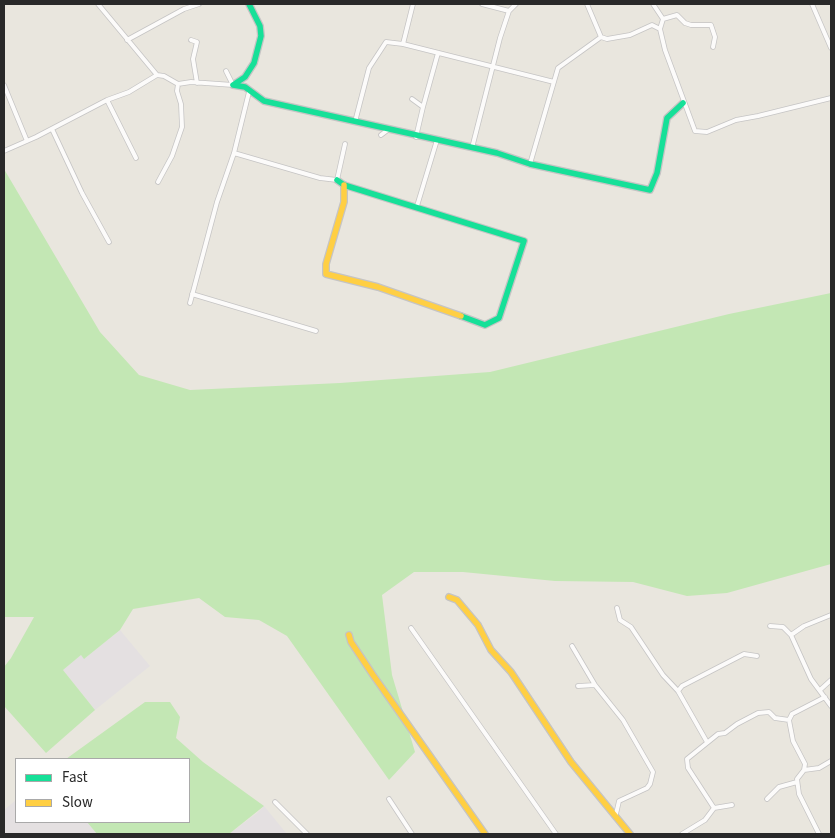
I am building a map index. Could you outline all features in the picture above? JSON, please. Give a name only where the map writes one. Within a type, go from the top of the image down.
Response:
[{"type":"street","points":[[98,4],[157,75]]},
{"type":"street","points":[[182,4],[184,9]]},
{"type":"street","points":[[127,40],[184,9],[199,4]]},
{"type":"street","points":[[233,84],[245,77],[254,63],[261,36],[260,26],[249,4]]},
{"type":"street","points":[[403,44],[413,4]]},
{"type":"street","points":[[483,4],[509,11]]},
{"type":"street","points":[[472,148],[492,66],[509,11],[516,4]]},
{"type":"street","points":[[587,4],[601,37]]},
{"type":"street","points":[[653,4],[663,18]]},
{"type":"street","points":[[812,4],[831,48]]},
{"type":"street","points":[[663,18],[677,15],[684,23],[690,25],[711,25],[715,37],[713,47]]},
{"type":"street","points":[[663,18],[660,29],[683,103],[695,131],[701,133],[720,128],[736,120],[831,98]]},
{"type":"street","points":[[601,37],[608,39],[630,36],[652,25],[660,29]]},
{"type":"street","points":[[530,164],[560,66],[601,37]]},
{"type":"street","points":[[191,40],[197,42],[193,59],[197,83]]},
{"type":"street","points":[[356,118],[370,68],[386,42],[403,44],[554,82]]},
{"type":"street","points":[[416,136],[438,53]]},
{"type":"street","points":[[226,71],[233,84]]},
{"type":"street","points":[[4,151],[52,129],[107,100],[129,92],[157,75],[164,76],[178,84],[233,84],[264,100],[321,115],[497,153],[530,164],[650,190],[657,173],[667,118],[683,103]]},
{"type":"street","points":[[190,302],[217,202],[234,153],[247,90],[245,77]]},
{"type":"street","points":[[158,182],[172,156],[182,127],[182,104],[177,91],[178,84]]},
{"type":"street","points":[[4,85],[27,140]]},
{"type":"street","points":[[412,99],[423,107]]},
{"type":"street","points":[[107,100],[136,158]]},
{"type":"street","points":[[52,129],[82,193],[109,242]]},
{"type":"street","points":[[381,135],[390,129]]},
{"type":"street","points":[[417,206],[437,140]]},
{"type":"street","points":[[338,180],[345,144]]},
{"type":"street","points":[[234,153],[320,178],[338,180],[344,186],[417,206],[524,241],[499,318],[485,325],[378,286],[326,274],[326,264],[344,202],[344,186]]},
{"type":"street","points":[[192,294],[316,331]]},
{"type":"street","points":[[449,597],[457,600],[478,625],[491,650],[511,672],[571,762],[616,814],[630,834]]},
{"type":"street","points":[[617,608],[620,620],[631,627],[662,675],[678,691],[707,742]]},
{"type":"street","points":[[791,635],[804,626],[831,615]]},
{"type":"street","points":[[770,626],[783,627],[791,635],[811,679],[831,706]]},
{"type":"street","points":[[411,628],[556,834]]},
{"type":"street","points":[[349,635],[350,642],[485,834]]},
{"type":"street","points":[[572,646],[595,685],[623,720],[653,772],[647,788],[619,801],[616,814]]},
{"type":"street","points":[[678,691],[682,686],[744,654],[757,656]]},
{"type":"street","points":[[820,690],[831,680]]},
{"type":"street","points":[[578,686],[595,685]]},
{"type":"street","points":[[819,834],[801,801],[797,782],[804,770],[805,764],[793,740],[788,720],[792,714],[826,697]]},
{"type":"street","points":[[714,808],[686,763],[687,759],[707,742],[758,713],[769,712],[775,718],[788,720]]},
{"type":"street","points":[[804,770],[819,768],[831,761]]},
{"type":"street","points":[[767,799],[779,787],[797,782]]},
{"type":"street","points":[[388,800],[412,834]]},
{"type":"street","points":[[275,802],[307,834]]},
{"type":"street","points":[[682,834],[705,820],[714,808],[732,804]]},
{"type":"shaded area","points":[[120,630],[150,666],[95,710],[63,670],[81,655],[85,658]]},
{"type":"shaded area","points":[[15,801],[15,823],[88,823],[97,834],[4,834],[4,810]]},
{"type":"shaded area","points":[[264,806],[287,834],[229,834],[257,813]]},
{"type":"green space","points":[[4,169],[100,332],[139,375],[190,390],[340,383],[490,372],[729,314],[831,293],[831,564],[727,593],[687,596],[633,582],[555,581],[463,572],[414,572],[382,595],[392,675],[415,752],[389,780],[287,636],[259,620],[225,617],[199,598],[133,609],[120,630],[84,659],[81,655],[63,670],[95,710],[46,753],[4,706],[4,667],[34,617],[4,617]]},
{"type":"green space","points":[[145,702],[170,702],[180,717],[176,738],[203,762],[264,806],[229,834],[97,834],[88,823],[190,823],[190,758],[67,758]]},
{"type":"traffic: fast","points":[[249,4],[260,26],[261,36],[254,63],[245,77],[233,85],[245,87],[264,101],[497,153],[530,164],[650,190],[657,173],[667,118],[683,103]]},
{"type":"traffic: fast","points":[[337,180],[344,185],[524,241],[499,318],[485,325],[461,316]]},
{"type":"traffic: slow","points":[[344,185],[344,202],[326,264],[326,274],[378,287],[461,316]]},
{"type":"traffic: slow","points":[[449,597],[457,600],[478,625],[491,650],[511,672],[571,762],[630,834]]},
{"type":"traffic: slow","points":[[349,635],[351,642],[373,675],[485,834]]}]
